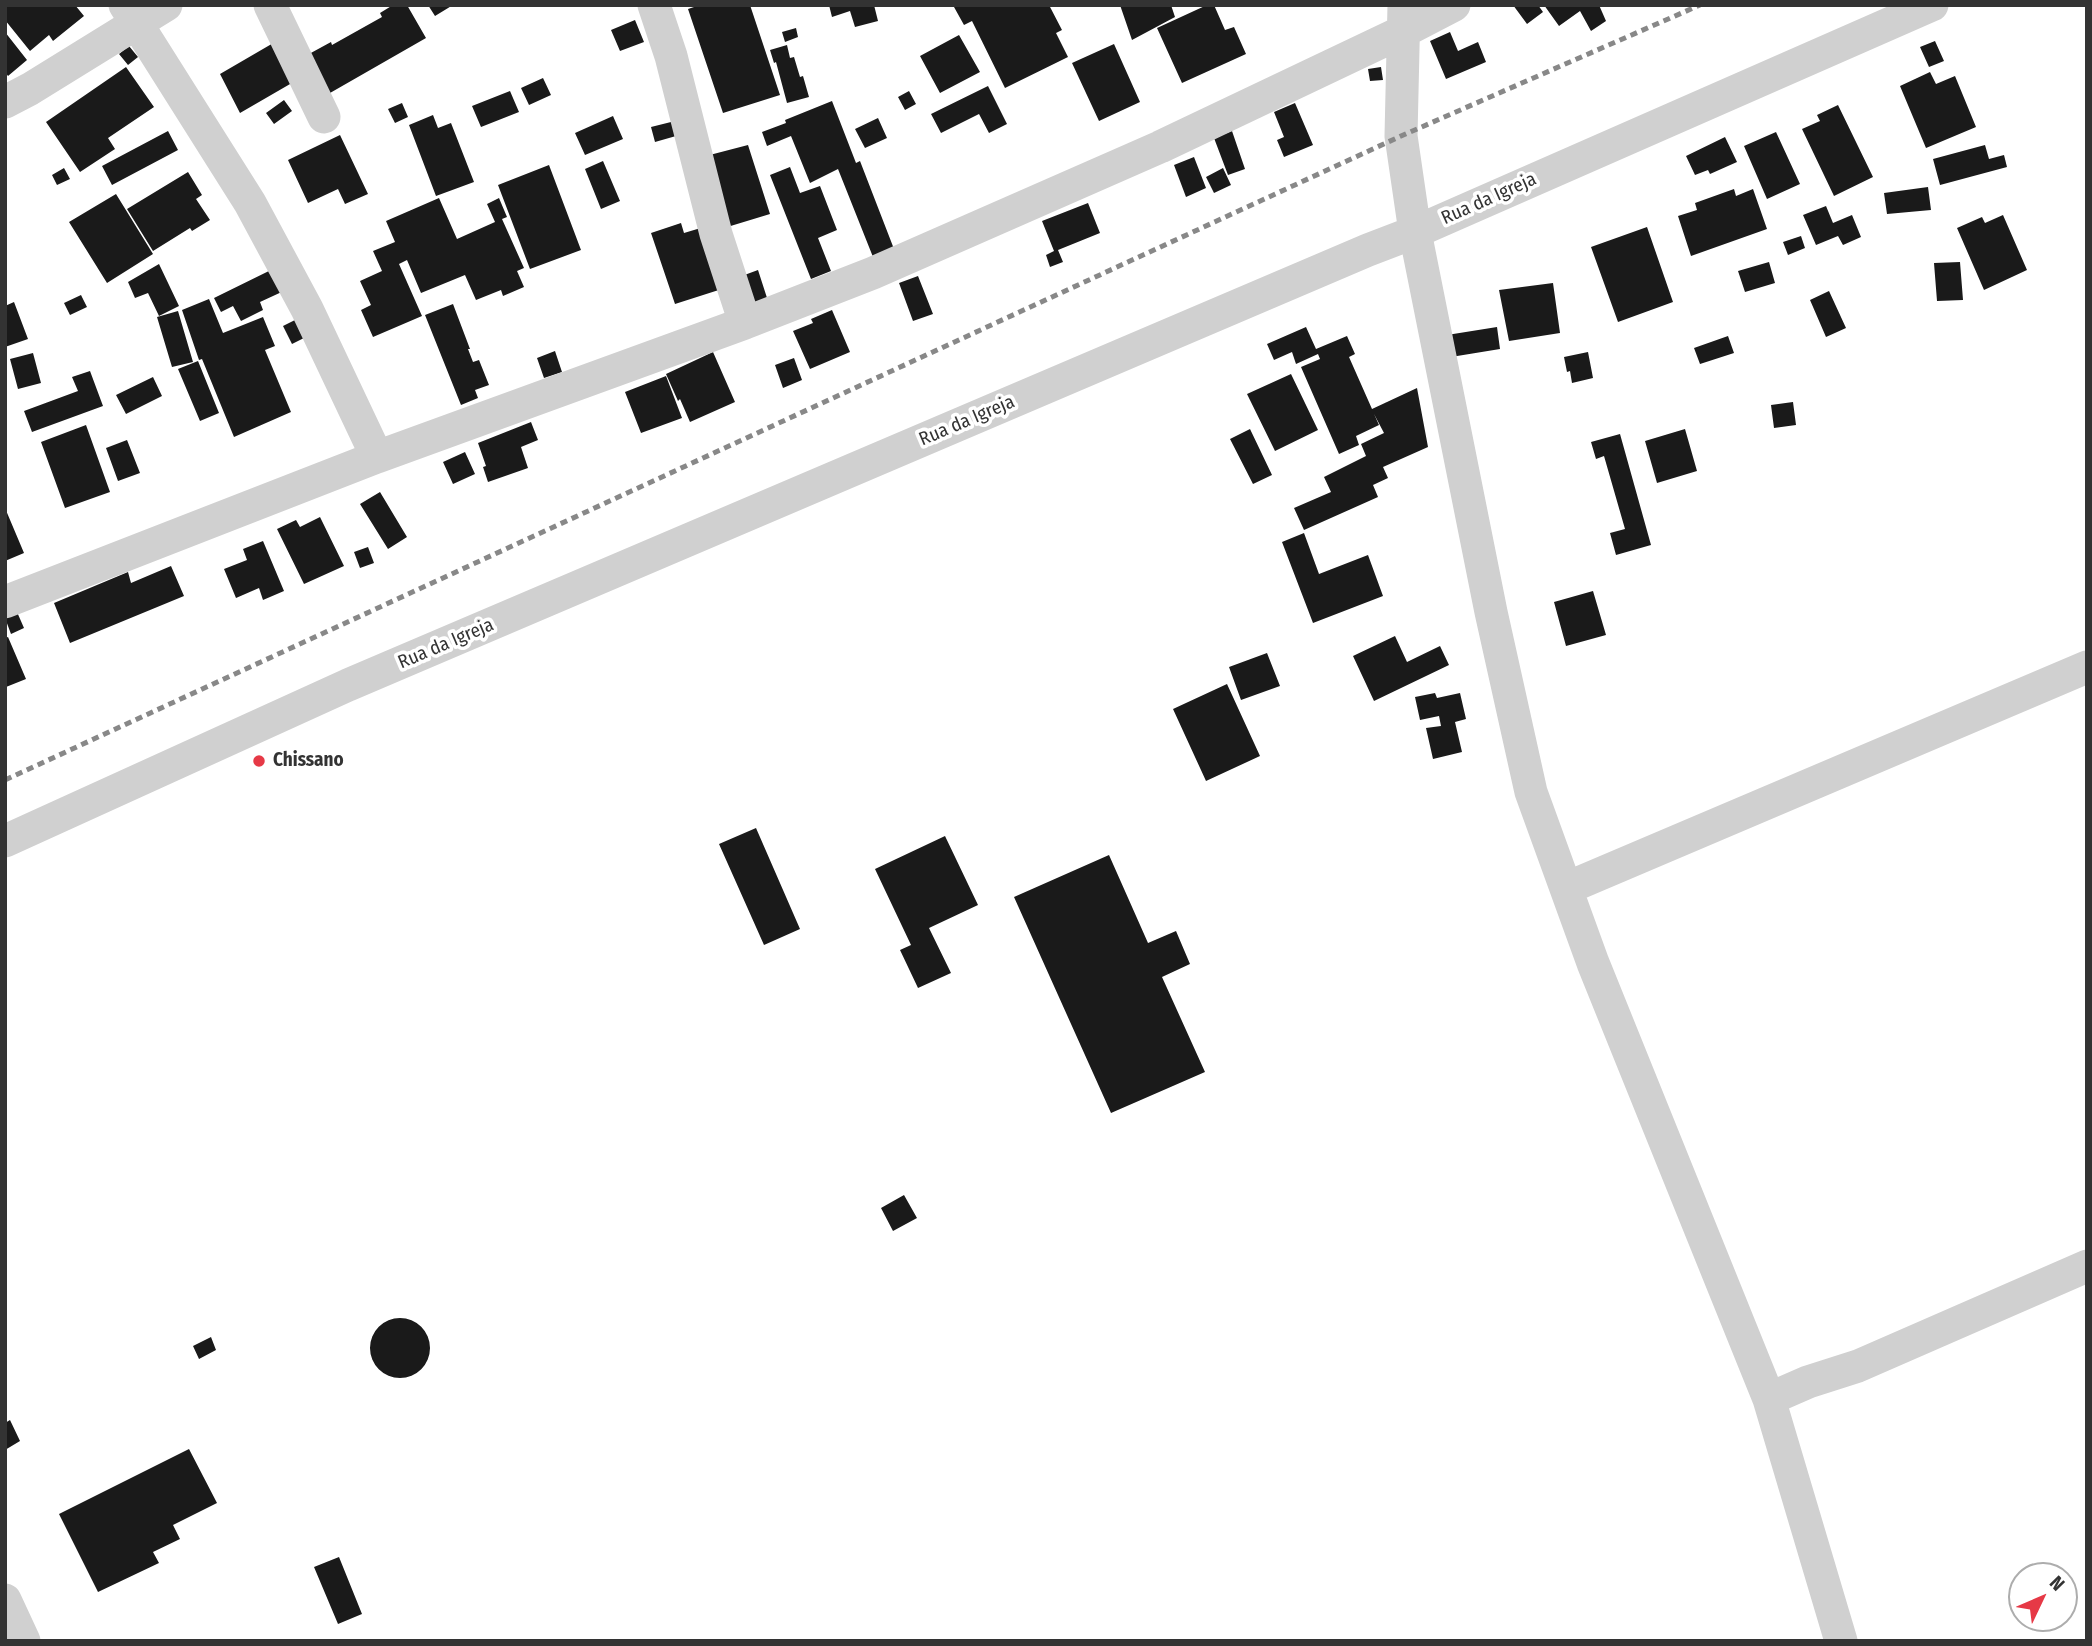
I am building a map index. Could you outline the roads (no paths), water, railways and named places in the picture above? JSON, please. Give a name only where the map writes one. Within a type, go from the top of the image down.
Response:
[{"type":"street","points":[[5,102],[131,15],[166,5]]},
{"type":"street","points":[[270,5],[324,117]]},
{"type":"street","points":[[654,5],[671,56],[716,234],[745,324]]},
{"type":"street","points":[[5,602],[377,457],[745,324],[873,273],[1135,158],[1404,18],[1454,5]]},
{"type":"street","name":"Rua da Igreja","points":[[5,841],[348,685],[1415,232],[1932,5]]},
{"type":"street","points":[[131,15],[250,203],[307,309],[377,457]]},
{"type":"street","points":[[1404,18],[1401,136],[1415,232],[1491,612],[1531,792],[1592,963],[1769,1399],[1841,1641]]},
{"type":"street","points":[[1567,888],[2087,667]]},
{"type":"street","points":[[1769,1399],[1808,1382],[1869,1362],[2087,1266]]},
{"type":"street","points":[[5,1600],[24,1641]]},
{"type":"railway","points":[[5,780],[1401,136],[1700,5]]},
{"type":"place","name":"Chissano","points":[[259,761]]}]
